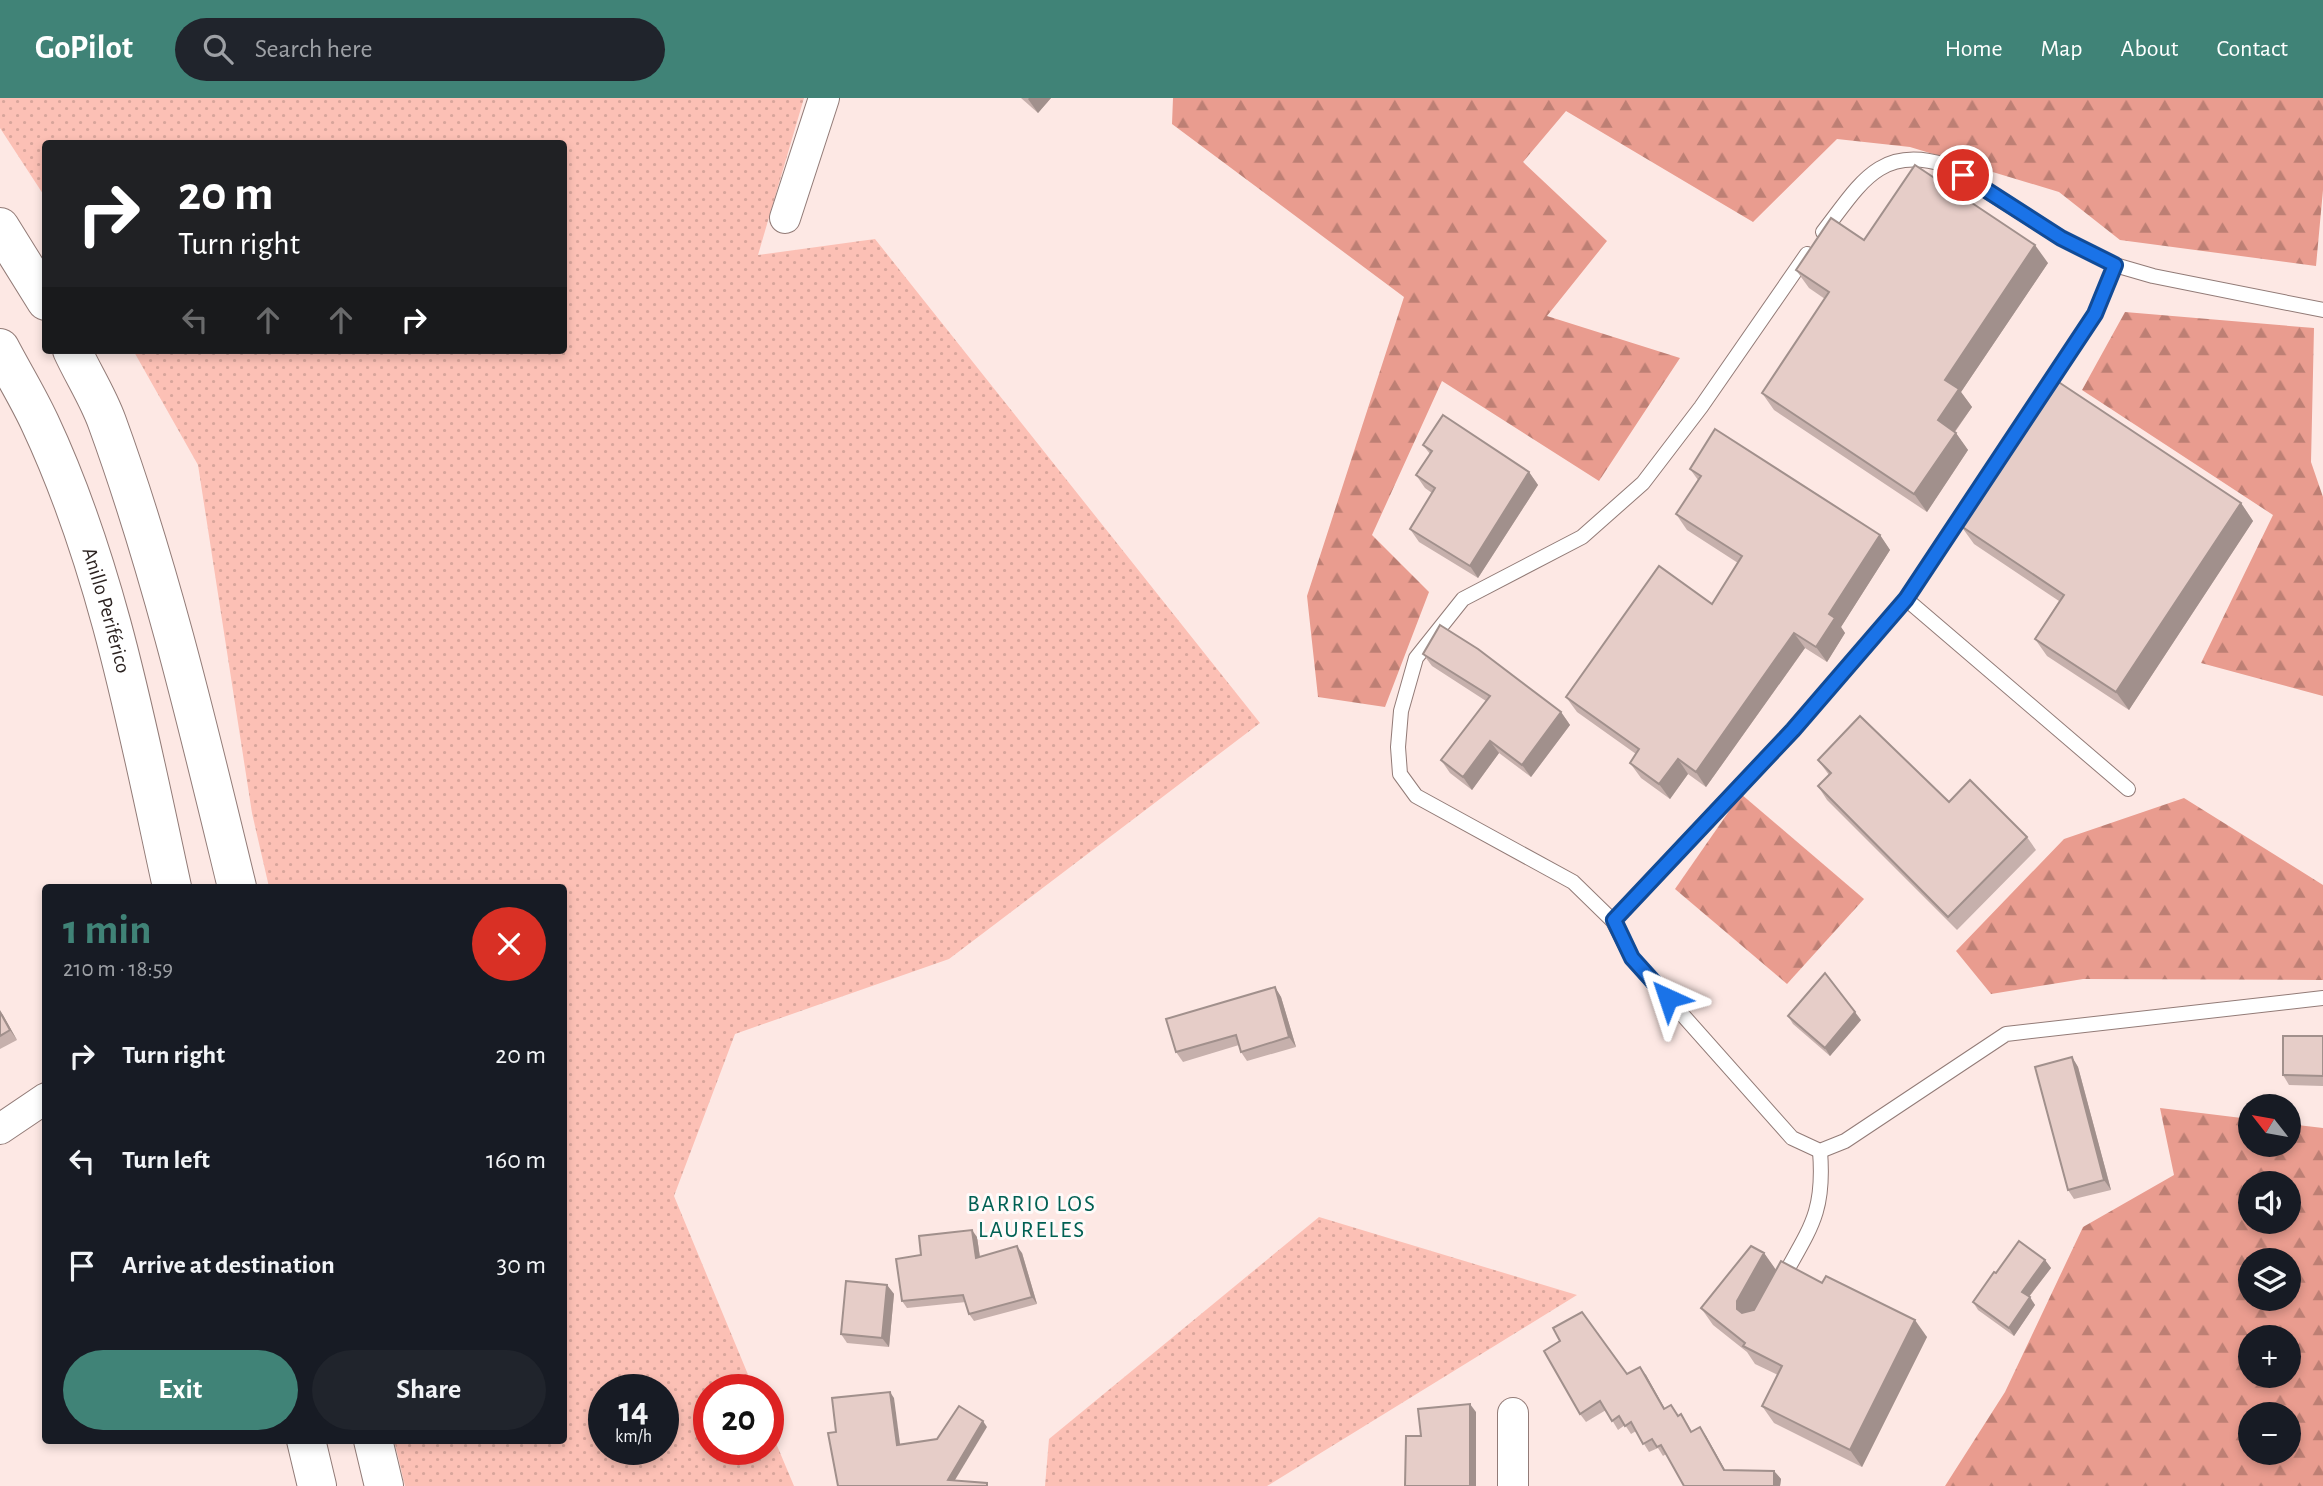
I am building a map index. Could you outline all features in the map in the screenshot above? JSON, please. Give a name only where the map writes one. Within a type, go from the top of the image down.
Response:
[{"type":"highway","points":[[0,227],[42,295]]},
{"type":"highway","name":"Anillo Periférico","points":[[0,348],[40,423],[91,556],[139,736],[171,884]]},
{"type":"highway","points":[[74,354],[106,419],[145,537],[196,719],[236,884]]},
{"type":"highway","points":[[307,1444],[317,1486]]},
{"type":"highway","points":[[374,1444],[384,1486]]},
{"type":"street","points":[[785,218],[824,98]]},
{"type":"street","points":[[0,1129],[42,1101]]},
{"type":"street","points":[[1513,1413],[1513,1486]]},
{"type":"lane","points":[[2323,310],[2153,276],[2115,265],[2061,238],[1945,165],[1925,159],[1902,158],[1868,174],[1815,243],[1701,407],[1643,483],[1582,537],[1463,599],[1416,658],[1401,711],[1398,747],[1400,774],[1416,796],[1573,882],[1614,920],[1632,958],[1792,1138],[1819,1151],[1845,1141],[2006,1034],[2323,998]]},
{"type":"lane","points":[[1614,920],[1793,730],[1906,599],[2095,314],[2115,265]]},
{"type":"lane","points":[[1906,599],[2128,789]]},
{"type":"lane","points":[[1771,1299],[1815,1220],[1823,1188],[1819,1151]]},
{"type":"shaded area","points":[[0,98],[804,98],[758,255],[875,239],[1260,723],[949,959],[735,1034],[674,1196],[748,1374],[693,1374],[693,1465],[784,1465],[784,1462],[794,1486],[405,1486],[395,1444],[567,1444],[567,884],[268,884],[252,813],[198,465],[135,354],[567,354],[567,140],[42,140],[42,192],[0,128]]},
{"type":"shaded area","points":[[1319,1217],[1577,1295],[1267,1486],[1045,1486],[1049,1439]]},
{"type":"green space","points":[[1173,98],[2323,98],[2323,190],[2316,266],[2120,240],[2059,192],[1910,147],[1837,139],[1753,222],[1566,111],[1523,162],[1607,241],[1547,316],[1680,358],[1599,481],[1442,381],[1372,535],[1429,592],[1385,707],[1318,697],[1307,596],[1404,297],[1172,124]]},
{"type":"green space","points":[[2125,312],[2314,328],[2311,462],[2323,497],[2323,696],[2201,663],[2273,515],[2082,390]]},
{"type":"green space","points":[[1741,794],[1864,899],[1787,984],[1675,889]]},
{"type":"green space","points":[[2184,798],[2323,885],[2323,980],[2083,979],[1991,994],[1956,951],[2064,839]]},
{"type":"green space","points":[[2160,1108],[2238,1118],[2238,1157],[2301,1157],[2301,1125],[2323,1128],[2323,1486],[1945,1486],[2005,1392],[2083,1227],[2174,1175]]},
{"type":"building","points":[[1915,165],[2035,245],[1945,380],[1959,389],[1938,420],[1956,433],[1914,494],[1762,393],[1829,292],[1796,270],[1831,218],[1864,240]]},
{"type":"building","points":[[2057,381],[2241,503],[2116,692],[2035,639],[2064,595],[1961,526]]},
{"type":"building","points":[[1443,415],[1529,472],[1470,566],[1410,529],[1435,488],[1416,475],[1432,451],[1423,445]]},
{"type":"building","points":[[1715,429],[1880,535],[1829,614],[1835,618],[1816,647],[1794,633],[1696,772],[1678,759],[1659,784],[1630,763],[1639,749],[1566,697],[1659,566],[1712,604],[1742,556],[1676,514],[1701,476],[1690,469]]},
{"type":"building","points":[[1440,625],[1478,649],[1561,712],[1522,765],[1490,741],[1463,777],[1441,760],[1490,696],[1423,654]]},
{"type":"building","points":[[1860,716],[1949,802],[1970,780],[2027,837],[1948,917],[1818,786],[1831,773],[1818,760]]},
{"type":"building","points":[[1825,973],[1855,1012],[1825,1048],[1788,1016]]},
{"type":"building","points":[[1275,987],[1289,1037],[1241,1052],[1236,1035],[1176,1052],[1166,1019]]},
{"type":"building","points":[[0,1012],[10,1030],[0,1036]]},
{"type":"building","points":[[2283,1036],[2323,1036],[2323,1076],[2283,1075]]},
{"type":"building","points":[[2072,1057],[2104,1180],[2068,1190],[2035,1067]]},
{"type":"building","points":[[972,1230],[976,1258],[1017,1246],[1032,1297],[969,1314],[963,1295],[902,1301],[896,1259],[921,1255],[919,1236]]},
{"type":"building","points":[[2019,1241],[2045,1260],[2022,1292],[2030,1297],[2009,1328],[1973,1302]]},
{"type":"building","points":[[1751,1246],[1764,1253],[1737,1301],[1737,1309],[1742,1313],[1754,1310],[1781,1261],[1822,1283],[1826,1276],[1915,1320],[1850,1450],[1762,1406],[1782,1366],[1743,1346],[1745,1343],[1701,1308]]},
{"type":"building","points":[[846,1281],[887,1285],[882,1338],[841,1334]]},
{"type":"building","points":[[1582,1312],[1627,1374],[1640,1367],[1664,1409],[1671,1405],[1678,1416],[1681,1414],[1691,1432],[1700,1427],[1724,1470],[1774,1471],[1774,1486],[1684,1486],[1661,1445],[1657,1447],[1652,1439],[1643,1444],[1631,1422],[1625,1426],[1619,1416],[1612,1421],[1600,1401],[1580,1414],[1544,1351],[1560,1341],[1553,1328]]},
{"type":"building","points":[[890,1392],[897,1445],[937,1439],[959,1406],[983,1421],[948,1480],[987,1483],[987,1486],[838,1486],[828,1433],[836,1432],[832,1398]]},
{"type":"building","points":[[1470,1404],[1470,1486],[1405,1486],[1406,1436],[1421,1436],[1418,1409]]},
{"type":"district","name":"BARRIO LOS LAURELES","points":[[1032,1217]]},
{"type":"route","points":[[1668,998],[1632,958],[1614,920],[1793,730],[1906,599],[2095,314],[2115,265],[2061,238],[1963,175]]}]
